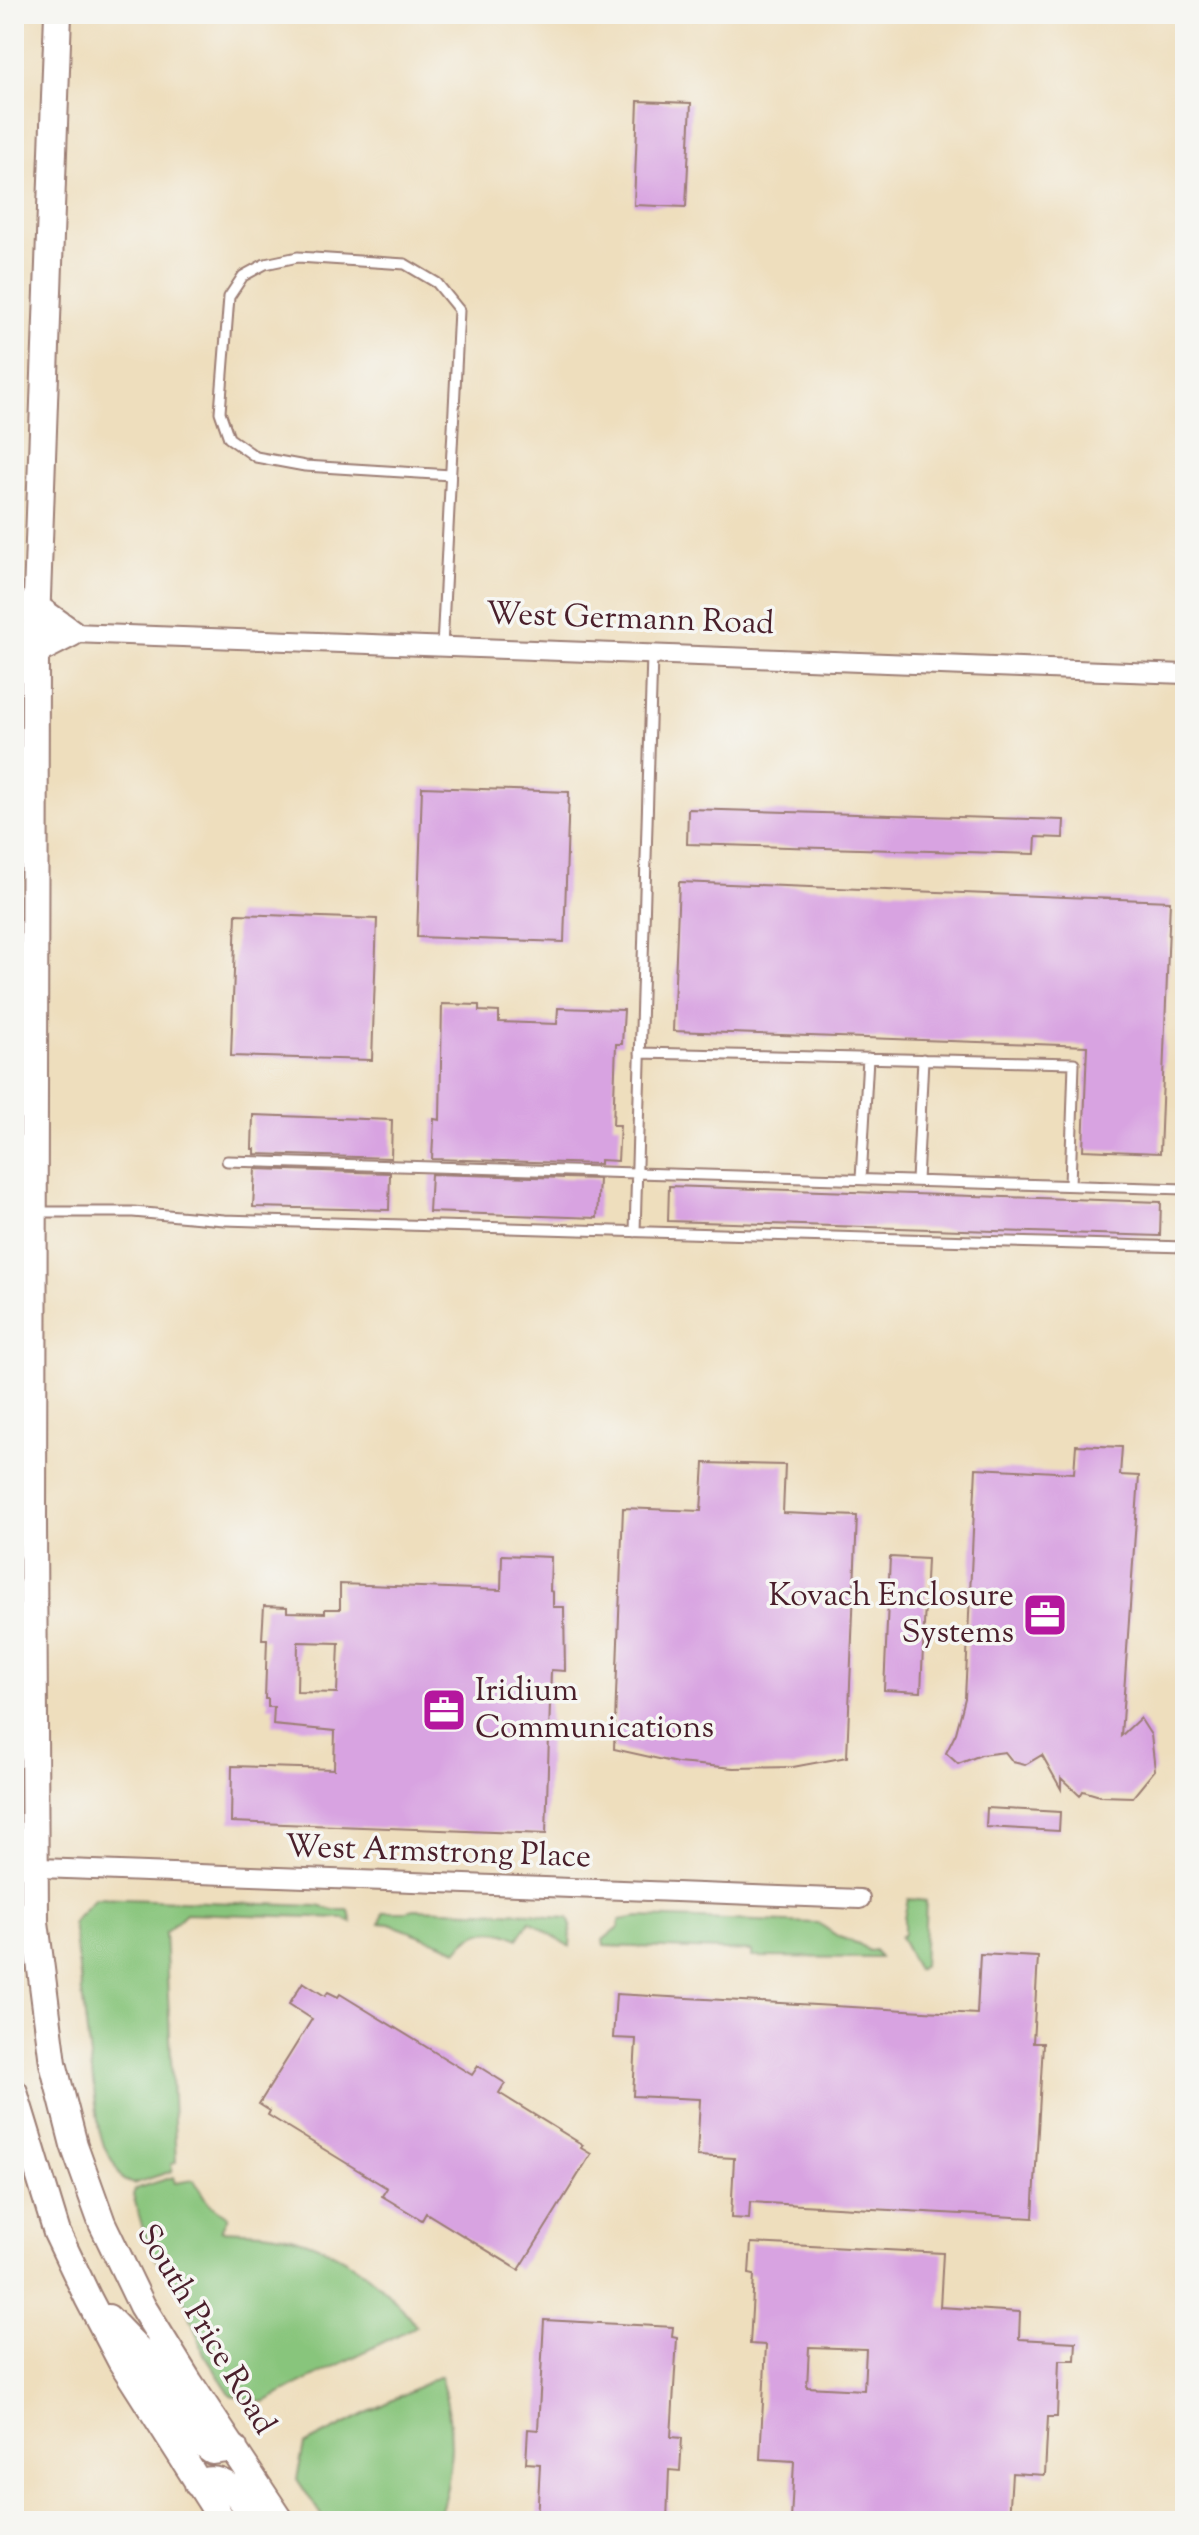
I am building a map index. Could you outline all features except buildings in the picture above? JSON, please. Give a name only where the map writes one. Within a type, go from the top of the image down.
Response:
[{"type":"main road","name":"South Price Road","points":[[58,14],[25,607],[24,1867],[35,1922],[53,2063],[74,2145],[102,2223],[142,2306],[281,2521]]},
{"type":"main road","points":[[25,607],[72,633]]},
{"type":"main road","name":"West Germann Road","points":[[25,652],[72,633]]},
{"type":"main road","points":[[14,2092],[57,2233],[88,2298],[121,2361],[223,2521]]},
{"type":"main road","points":[[88,2298],[141,2352],[205,2446],[212,2451],[234,2448]]},
{"type":"main road","points":[[198,2484],[207,2479],[221,2480],[243,2500],[256,2521]]},
{"type":"street","name":"West Germann Road","points":[[72,633],[1185,674]]},
{"type":"street","name":"West Armstrong Place","points":[[24,1867],[860,1899]]},
{"type":"lane","points":[[442,647],[451,475],[459,310],[437,283],[405,264],[298,257],[265,264],[243,276],[229,297],[220,412],[229,438],[256,457],[305,466],[451,475]]},
{"type":"lane","points":[[635,1232],[652,655]]},
{"type":"lane","points":[[640,1053],[1074,1063],[1070,1185]]},
{"type":"lane","points":[[861,1179],[868,1058]]},
{"type":"lane","points":[[917,1181],[923,1059]]},
{"type":"lane","points":[[227,1161],[1185,1189]]},
{"type":"lane","points":[[24,1212],[133,1212],[224,1220],[1185,1247]]},
{"type":"green space","points":[[95,1898],[318,1906],[349,1910],[352,1923],[343,1918],[186,1913],[165,1933],[176,2163],[171,2164],[172,2171],[133,2184],[123,2180],[104,2146],[99,2129],[73,1922]]},
{"type":"green space","points":[[908,1899],[926,1901],[923,1966],[917,1970],[900,1937],[904,1934]]},
{"type":"green space","points":[[414,1909],[533,1913],[568,1918],[571,1926],[570,1947],[530,1921],[518,1939],[502,1932],[486,1932],[471,1938],[458,1950],[380,1923],[383,1912]]},
{"type":"green space","points":[[639,1917],[818,1923],[839,1937],[869,1951],[874,1950],[879,1958],[752,1957],[752,1951],[604,1946],[603,1940],[619,1927],[619,1920]]},
{"type":"green space","points":[[173,2177],[175,2183],[194,2180],[208,2203],[228,2217],[221,2230],[265,2232],[293,2238],[334,2254],[387,2292],[416,2326],[264,2402],[231,2395],[204,2354],[185,2302],[146,2239],[133,2195],[135,2189]]},
{"type":"green space","points":[[440,2376],[448,2412],[451,2449],[447,2486],[437,2521],[325,2521],[297,2479],[304,2445]]},
{"type":"place","name":"Kovach Enclosure Systems","points":[[1045,1615]]},
{"type":"place","name":"Iridium Communications","points":[[444,1710]]}]
